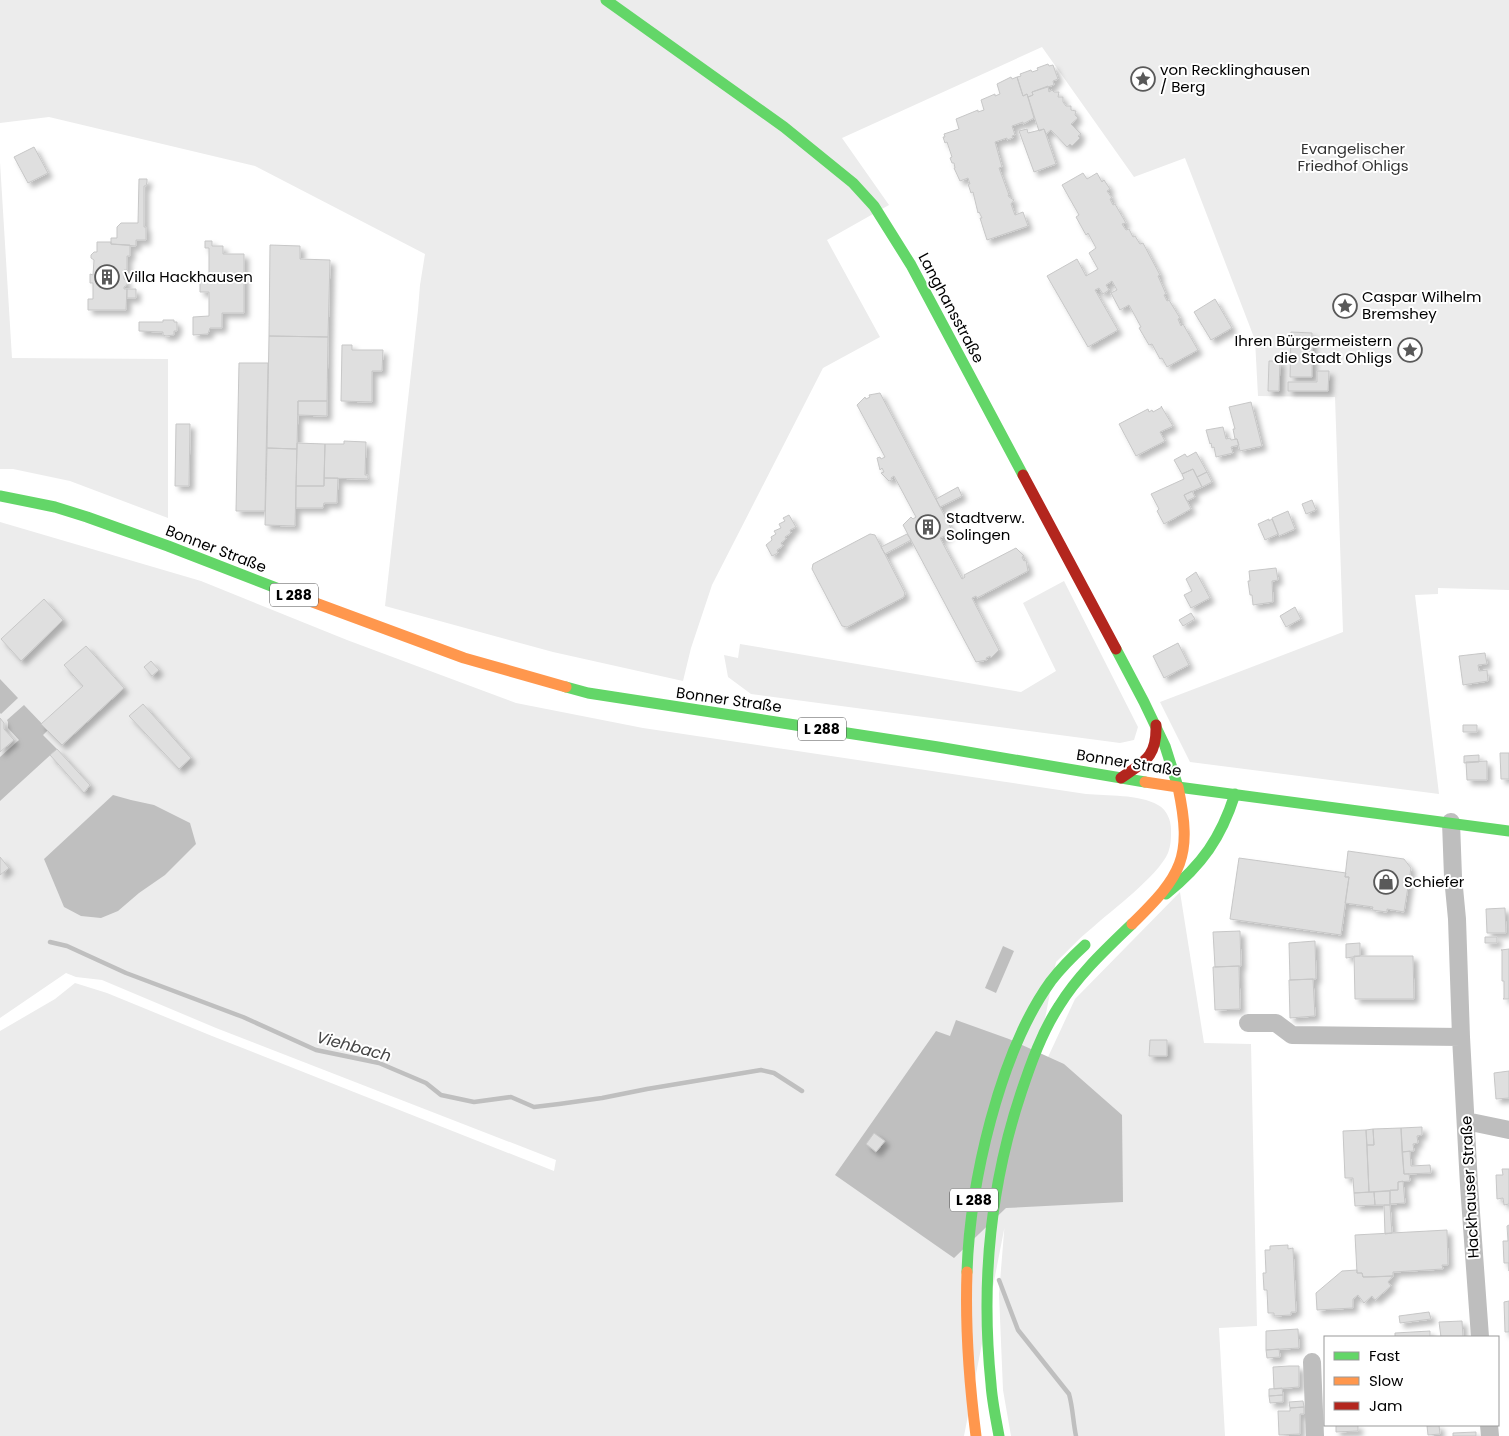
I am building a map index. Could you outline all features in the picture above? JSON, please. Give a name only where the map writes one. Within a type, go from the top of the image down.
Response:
[{"type":"main road","name":"Langhansstraße","points":[[606,0],[784,127],[853,183],[874,206],[912,265],[1156,725],[1178,787]]},
{"type":"main road","name":"Bonner Straße","points":[[0,496],[55,507],[87,517],[464,658],[588,693],[782,722],[1178,787],[1509,831]]},
{"type":"main road","points":[[1122,778],[1149,757],[1154,750],[1156,725]]},
{"type":"main road","name":"L 288","points":[[998,1436],[991,1392],[987,1345],[987,1284],[991,1228],[995,1203],[1006,1148],[1021,1093],[1049,1022],[1063,998],[1089,966],[1150,906],[1170,883],[1178,870],[1185,839],[1185,824],[1178,787]]},
{"type":"main road","name":"L 288","points":[[1150,906],[1178,886],[1208,851],[1227,820],[1235,794]]},
{"type":"main road","points":[[1156,882],[1183,852]]},
{"type":"main road","name":"L 288","points":[[976,1436],[970,1394],[965,1303],[967,1259],[981,1158],[1003,1083],[1031,1014],[1047,986],[1090,940]]},
{"type":"street","name":"Hackhauser Straße","points":[[1451,822],[1461,1037],[1480,1336]]},
{"type":"street","points":[[1248,1023],[1276,1023],[1292,1035],[1461,1037]]},
{"type":"street","points":[[1466,1121],[1509,1130]]},
{"type":"street","points":[[1312,1362],[1315,1436]]},
{"type":"green space","name":"Evangelischer Friedhof Ohligs","points":[[0,0],[1509,0],[1509,590],[1438,588],[1438,594],[1415,595],[1439,794],[1190,762],[1160,702],[1343,632],[1335,397],[1258,396],[1255,340],[1185,158],[1134,177],[1042,47],[842,138],[889,205],[827,240],[880,337],[823,368],[712,585],[691,648],[683,681],[553,652],[385,606],[425,254],[255,166],[49,117],[0,123]]},
{"type":"green space","points":[[0,162],[12,358],[168,359],[168,518],[70,481],[13,469],[0,469]]},
{"type":"green space","points":[[0,522],[201,581],[347,640],[516,703],[643,728],[1086,794],[1132,797],[1150,801],[1164,810],[1171,826],[1171,836],[1169,850],[1163,862],[1145,882],[1056,962],[964,1436],[0,1436],[0,1031],[55,999],[75,983],[107,993],[554,1171],[556,1160],[216,1028],[102,980],[76,977],[66,973],[0,1018]]},
{"type":"green space","points":[[1064,581],[1138,727],[1134,740],[1120,743],[751,694],[728,677],[724,655],[738,658],[740,644],[1021,692],[1056,671],[1023,603]]},
{"type":"green space","points":[[1180,892],[1204,1043],[1251,1044],[1257,1326],[1219,1328],[1225,1436],[1011,1436],[1003,1390],[999,1294],[1006,1208],[1042,1070],[1075,999]]},
{"type":"shaded area","points":[[0,679],[18,698],[1,714],[0,713]]},
{"type":"shaded area","points":[[24,705],[48,730],[43,735],[57,749],[0,801],[0,757],[19,740],[8,728],[7,720]]},
{"type":"shaded area","points":[[113,795],[154,805],[190,823],[196,844],[165,875],[139,893],[118,911],[101,918],[81,916],[64,907],[44,859]]},
{"type":"shaded area","points":[[1003,946],[1014,951],[996,993],[985,988]]},
{"type":"shaded area","points":[[956,1020],[1009,1039],[1064,1064],[1122,1115],[1123,1202],[1006,1208],[954,1258],[835,1175],[936,1031],[950,1036]]},
{"type":"building","points":[[1048,64],[1049,66],[1053,65],[1058,79],[1053,81],[1054,85],[1032,92],[1033,95],[1028,97],[1027,94],[1023,96],[1017,77],[1031,70],[1032,72],[1038,70],[1037,68]]},
{"type":"building","points":[[1011,77],[1012,79],[1017,77],[1023,96],[1027,94],[1034,118],[1023,124],[1023,122],[1012,126],[1015,135],[1012,136],[1013,138],[995,142],[1002,167],[999,168],[1008,195],[1014,200],[1011,204],[1015,215],[1023,212],[1028,226],[987,240],[980,218],[982,218],[978,213],[973,192],[971,193],[968,184],[970,184],[968,178],[960,181],[954,168],[954,163],[952,163],[950,158],[952,157],[947,142],[945,143],[943,137],[945,137],[944,134],[959,129],[956,119],[978,110],[978,112],[984,110],[981,100],[995,94],[995,96],[1000,94],[997,84]]},
{"type":"building","points":[[1048,86],[1049,92],[1052,90],[1059,92],[1058,97],[1063,97],[1063,102],[1066,106],[1071,106],[1071,110],[1076,111],[1075,115],[1078,118],[1071,124],[1081,134],[1078,136],[1080,138],[1072,146],[1070,144],[1067,147],[1051,130],[1046,134],[1044,129],[1039,131],[1028,97],[1033,95],[1032,92]]},
{"type":"building","points":[[1027,129],[1028,133],[1044,129],[1056,164],[1034,172],[1019,131]]},
{"type":"building","points":[[34,147],[48,173],[28,183],[14,157]]},
{"type":"building","points":[[1083,173],[1087,179],[1097,173],[1102,182],[1104,180],[1110,189],[1107,191],[1112,198],[1110,199],[1126,223],[1122,224],[1126,230],[1129,229],[1133,237],[1135,236],[1140,244],[1143,243],[1160,275],[1158,276],[1167,301],[1169,300],[1180,318],[1178,319],[1181,326],[1183,324],[1198,350],[1167,367],[1152,344],[1149,345],[1129,305],[1120,310],[1111,293],[1117,290],[1112,281],[1106,285],[1109,290],[1103,294],[1099,288],[1095,290],[1118,330],[1088,347],[1047,276],[1077,259],[1086,276],[1098,269],[1089,253],[1096,248],[1076,217],[1079,215],[1062,185]]},
{"type":"building","points":[[139,179],[147,179],[146,186],[144,186],[144,227],[146,227],[146,240],[136,240],[136,246],[111,244],[111,238],[117,238],[117,227],[121,223],[138,223]]},
{"type":"building","points":[[205,241],[212,241],[212,246],[223,246],[223,254],[244,254],[244,313],[222,313],[222,328],[210,328],[208,334],[193,335],[193,317],[209,316],[209,292],[200,292],[200,276],[209,276],[209,248],[205,248]]},
{"type":"building","name":"Villa Hackhausen","points":[[97,242],[130,245],[130,256],[127,256],[127,270],[124,270],[124,279],[127,281],[127,285],[124,287],[124,289],[127,289],[126,310],[88,310],[88,299],[93,299],[93,283],[90,283],[90,274],[93,275],[94,260],[91,258],[91,255],[97,252]]},
{"type":"building","points":[[270,245],[300,246],[300,259],[330,260],[328,337],[269,336]]},
{"type":"building","points":[[127,289],[136,289],[136,298],[127,298]]},
{"type":"building","points":[[1215,299],[1232,328],[1211,340],[1194,312]]},
{"type":"building","points":[[163,320],[174,320],[174,322],[177,322],[177,331],[174,331],[174,335],[166,336],[163,335],[163,332],[139,331],[139,322],[163,322]]},
{"type":"building","points":[[1291,332],[1312,333],[1312,377],[1290,377]]},
{"type":"building","points":[[269,336],[328,337],[327,401],[298,401],[297,449],[267,448]]},
{"type":"building","points":[[342,345],[352,345],[352,350],[383,350],[382,371],[372,371],[372,402],[341,401]]},
{"type":"building","points":[[1269,361],[1280,361],[1279,391],[1268,391]]},
{"type":"building","points":[[239,363],[268,363],[265,511],[236,511]]},
{"type":"building","points":[[1317,371],[1329,371],[1328,391],[1288,391],[1288,382],[1317,382]]},
{"type":"building","name":"Stadtverw. Solingen","points":[[880,393],[952,530],[945,538],[944,536],[940,538],[962,579],[965,577],[964,575],[1016,548],[1024,556],[1022,557],[1024,561],[1026,560],[1028,571],[977,598],[976,596],[972,598],[999,650],[991,658],[990,656],[986,658],[987,660],[976,662],[903,525],[911,517],[913,519],[916,517],[894,476],[889,481],[881,473],[884,472],[882,468],[880,470],[877,458],[885,457],[857,405],[865,397],[866,399],[870,397],[869,395]]},
{"type":"building","points":[[298,401],[327,401],[327,416],[298,415]]},
{"type":"building","points":[[1251,402],[1262,446],[1240,451],[1237,439],[1235,439],[1233,429],[1235,429],[1229,407]]},
{"type":"building","points":[[1162,407],[1173,426],[1160,432],[1165,441],[1136,456],[1119,424],[1148,409],[1149,412],[1152,410],[1153,412]]},
{"type":"building","points":[[176,424],[190,424],[189,486],[175,486]]},
{"type":"building","points":[[1223,427],[1226,439],[1237,439],[1239,445],[1231,447],[1233,453],[1216,457],[1214,447],[1212,448],[1210,444],[1206,430]]},
{"type":"building","points":[[344,441],[366,442],[365,475],[368,475],[368,479],[324,478],[325,444],[344,444]]},
{"type":"building","points":[[297,443],[325,444],[324,486],[296,486]]},
{"type":"building","points":[[267,448],[297,449],[295,526],[265,525]]},
{"type":"building","points":[[1196,452],[1207,472],[1197,477],[1193,469],[1182,474],[1174,460],[1185,454],[1187,457]]},
{"type":"building","points":[[1193,469],[1202,487],[1184,495],[1191,509],[1164,524],[1151,494],[1184,479],[1182,474]]},
{"type":"building","points":[[1207,472],[1212,482],[1202,487],[1197,477]]},
{"type":"building","points":[[324,478],[338,478],[337,503],[324,503],[323,508],[296,508],[296,486],[324,486]]},
{"type":"building","points":[[958,487],[962,496],[940,507],[936,499]]},
{"type":"building","points":[[1192,491],[1195,497],[1187,501],[1184,495]]},
{"type":"building","points":[[1312,500],[1316,510],[1306,514],[1302,504]]},
{"type":"building","points":[[1288,511],[1295,529],[1279,536],[1272,518]]},
{"type":"building","points":[[789,515],[796,527],[790,530],[791,533],[785,537],[786,539],[781,543],[783,546],[777,550],[778,553],[772,556],[766,545],[772,540],[771,537],[776,534],[774,531],[781,528],[779,524],[785,521],[783,518]]},
{"type":"building","points":[[1269,519],[1269,521],[1272,519],[1278,534],[1265,540],[1258,524]]},
{"type":"building","points":[[870,534],[875,535],[905,593],[904,597],[847,627],[842,626],[812,569],[813,564]]},
{"type":"building","points":[[907,534],[911,540],[885,554],[881,547]]},
{"type":"building","points":[[1276,568],[1278,580],[1272,581],[1273,602],[1253,605],[1248,581],[1250,581],[1249,571]]},
{"type":"building","points":[[1196,572],[1210,598],[1191,608],[1184,595],[1192,591],[1186,579]]},
{"type":"building","points":[[44,599],[63,620],[21,661],[1,639]]},
{"type":"building","points":[[1295,607],[1301,619],[1286,627],[1280,616]]},
{"type":"building","points":[[1191,613],[1195,619],[1183,626],[1179,620]]},
{"type":"building","points":[[1178,643],[1189,665],[1164,678],[1153,656]]},
{"type":"building","points":[[86,646],[124,688],[62,745],[41,724],[83,686],[64,665]]},
{"type":"building","points":[[1485,653],[1487,664],[1478,665],[1479,671],[1487,670],[1488,681],[1463,685],[1459,656]]},
{"type":"building","points":[[151,661],[159,670],[152,676],[144,667]]},
{"type":"building","points":[[143,704],[191,758],[179,769],[129,716]]},
{"type":"building","points":[[0,718],[4,723],[4,729],[14,740],[0,752]]},
{"type":"building","points":[[1463,725],[1477,725],[1477,732],[1463,732]]},
{"type":"building","points":[[57,749],[90,785],[84,793],[50,755]]},
{"type":"building","points":[[1500,753],[1509,753],[1509,779],[1501,779]]},
{"type":"building","points":[[1479,755],[1479,762],[1464,763],[1464,756]]},
{"type":"building","points":[[1487,761],[1487,780],[1467,780],[1466,762]]},
{"type":"building","points":[[1348,851],[1404,859],[1411,868],[1404,912],[1387,909],[1387,912],[1372,910],[1373,907],[1345,903],[1349,877],[1345,877]]},
{"type":"building","points":[[0,857],[9,868],[0,875]]},
{"type":"building","points":[[1239,858],[1346,873],[1345,877],[1349,877],[1341,935],[1230,919]]},
{"type":"building","points":[[1505,908],[1506,933],[1487,933],[1486,909]]},
{"type":"building","points":[[1240,931],[1241,966],[1215,967],[1213,932]]},
{"type":"building","points":[[1485,937],[1497,937],[1497,943],[1485,943]]},
{"type":"building","points":[[1315,941],[1316,979],[1290,980],[1289,943]]},
{"type":"building","points":[[1360,943],[1360,956],[1346,958],[1346,944]]},
{"type":"building","points":[[1509,949],[1509,999],[1503,999],[1504,981],[1502,981],[1501,950]]},
{"type":"building","points":[[1354,956],[1413,956],[1414,999],[1355,999]]},
{"type":"building","points":[[1239,966],[1240,1009],[1215,1010],[1213,967]]},
{"type":"building","points":[[1313,979],[1315,1016],[1290,1018],[1289,980]]},
{"type":"building","points":[[1150,1040],[1167,1040],[1167,1056],[1149,1056]]},
{"type":"building","points":[[1509,1071],[1509,1098],[1496,1099],[1494,1073]]},
{"type":"building","points":[[1422,1127],[1422,1135],[1417,1136],[1418,1143],[1413,1144],[1414,1151],[1402,1152],[1401,1128]]},
{"type":"building","points":[[1401,1128],[1404,1174],[1409,1174],[1410,1181],[1398,1182],[1398,1190],[1369,1192],[1367,1145],[1374,1145],[1373,1129]]},
{"type":"building","points":[[1373,1129],[1374,1145],[1367,1145],[1366,1130]]},
{"type":"building","points":[[1366,1130],[1369,1192],[1354,1193],[1353,1178],[1345,1178],[1343,1131]]},
{"type":"building","points":[[874,1133],[885,1141],[876,1152],[866,1144]]},
{"type":"building","points":[[1410,1151],[1411,1166],[1430,1165],[1431,1173],[1404,1174],[1402,1152]]},
{"type":"building","points":[[1502,1169],[1509,1169],[1509,1204],[1504,1205],[1503,1198],[1497,1199],[1496,1175],[1503,1175]]},
{"type":"building","points":[[1403,1181],[1405,1203],[1390,1204],[1390,1190],[1398,1190],[1398,1182]]},
{"type":"building","points":[[1390,1191],[1390,1205],[1375,1205],[1374,1192]]},
{"type":"building","points":[[1374,1192],[1375,1205],[1355,1206],[1354,1193]]},
{"type":"building","points":[[1384,1205],[1390,1205],[1392,1233],[1385,1234]]},
{"type":"building","points":[[1509,1225],[1509,1263],[1504,1263],[1503,1241],[1508,1241],[1507,1226]]},
{"type":"building","points":[[1447,1230],[1448,1265],[1442,1265],[1443,1269],[1393,1272],[1393,1276],[1373,1277],[1363,1277],[1362,1273],[1357,1273],[1355,1235]]},
{"type":"building","points":[[1288,1245],[1288,1249],[1293,1248],[1296,1312],[1291,1312],[1291,1315],[1274,1316],[1274,1313],[1268,1313],[1267,1290],[1264,1290],[1263,1273],[1266,1273],[1265,1250],[1270,1250],[1270,1246]]},
{"type":"building","points":[[1357,1270],[1357,1273],[1362,1273],[1363,1277],[1393,1276],[1388,1282],[1391,1286],[1375,1300],[1372,1296],[1364,1303],[1358,1295],[1353,1299],[1353,1308],[1317,1310],[1316,1293],[1342,1271]]},
{"type":"building","points":[[1509,1301],[1509,1332],[1505,1332],[1504,1302]]},
{"type":"building","points":[[1429,1312],[1431,1319],[1400,1323],[1399,1316]]},
{"type":"building","points":[[1462,1321],[1463,1336],[1441,1336],[1439,1322]]},
{"type":"building","points":[[1298,1329],[1299,1348],[1266,1350],[1266,1331]]},
{"type":"building","points":[[1430,1331],[1430,1336],[1395,1336],[1395,1333]]},
{"type":"building","points":[[1279,1349],[1280,1357],[1267,1358],[1266,1350]]},
{"type":"building","points":[[1299,1366],[1299,1387],[1274,1389],[1273,1367]]},
{"type":"building","points":[[1282,1388],[1283,1395],[1269,1396],[1269,1389]]},
{"type":"building","points":[[1283,1395],[1283,1402],[1270,1403],[1269,1396]]},
{"type":"building","points":[[1303,1401],[1304,1407],[1290,1408],[1289,1402]]},
{"type":"building","points":[[1304,1407],[1304,1414],[1300,1414],[1300,1434],[1279,1435],[1278,1411],[1290,1411],[1290,1408]]},
{"type":"building","points":[[1336,1426],[1358,1426],[1358,1431],[1336,1432]]},
{"type":"building","points":[[1427,1426],[1439,1426],[1440,1434],[1428,1435]]},
{"type":"building","points":[[1476,1432],[1476,1436],[1453,1436],[1453,1433]]},
{"type":"waterway","name":"Viehbach","points":[[50,942],[67,946],[126,973],[243,1017],[316,1050],[379,1063],[426,1083],[441,1095],[474,1102],[511,1097],[534,1107],[602,1098],[761,1070],[774,1073],[802,1091]]},
{"type":"waterway","name":"Viehbach","points":[[999,1280],[1018,1330],[1069,1394],[1076,1436]]},
{"type":"traffic: fast","points":[[606,0],[784,127],[853,183],[874,206],[911,265],[1023,475]]},
{"type":"traffic: fast","points":[[0,496],[55,507],[87,517],[310,601]]},
{"type":"traffic: fast","points":[[1116,649],[1165,746],[1178,787],[1509,831]]},
{"type":"traffic: fast","points":[[566,687],[588,693],[938,747],[1145,782]]},
{"type":"traffic: fast","points":[[1166,894],[1190,872],[1209,850],[1217,837],[1235,794]]},
{"type":"traffic: fast","points":[[999,1436],[992,1397],[988,1347],[988,1273],[995,1200],[1010,1128],[1033,1059],[1053,1016],[1083,973],[1132,924]]},
{"type":"traffic: fast","points":[[967,1272],[969,1237],[981,1160],[1002,1081],[1016,1044],[1051,981],[1085,945]]},
{"type":"traffic: slow","points":[[310,601],[464,658],[566,687]]},
{"type":"traffic: slow","points":[[1132,924],[1149,907],[1172,878],[1179,864],[1183,849],[1184,831],[1178,787],[1145,782]]},
{"type":"traffic: slow","points":[[967,1272],[968,1354],[976,1436]]},
{"type":"traffic: jam","points":[[1023,475],[1116,649]]},
{"type":"traffic: jam","points":[[1121,778],[1143,762],[1152,751],[1156,736],[1156,725]]},
{"type":"place","name":"von Recklinghausen / Berg","points":[[1143,79]]},
{"type":"place","name":"Villa Hackhausen","points":[[107,277]]},
{"type":"place","name":"Caspar Wilhelm Bremshey","points":[[1345,306]]},
{"type":"place","name":"Ihren Bürgermeistern die Stadt Ohligs","points":[[1410,350]]},
{"type":"place","name":"Stadtverw. Solingen","points":[[928,527]]},
{"type":"place","name":"Schiefer","points":[[1386,882]]}]
